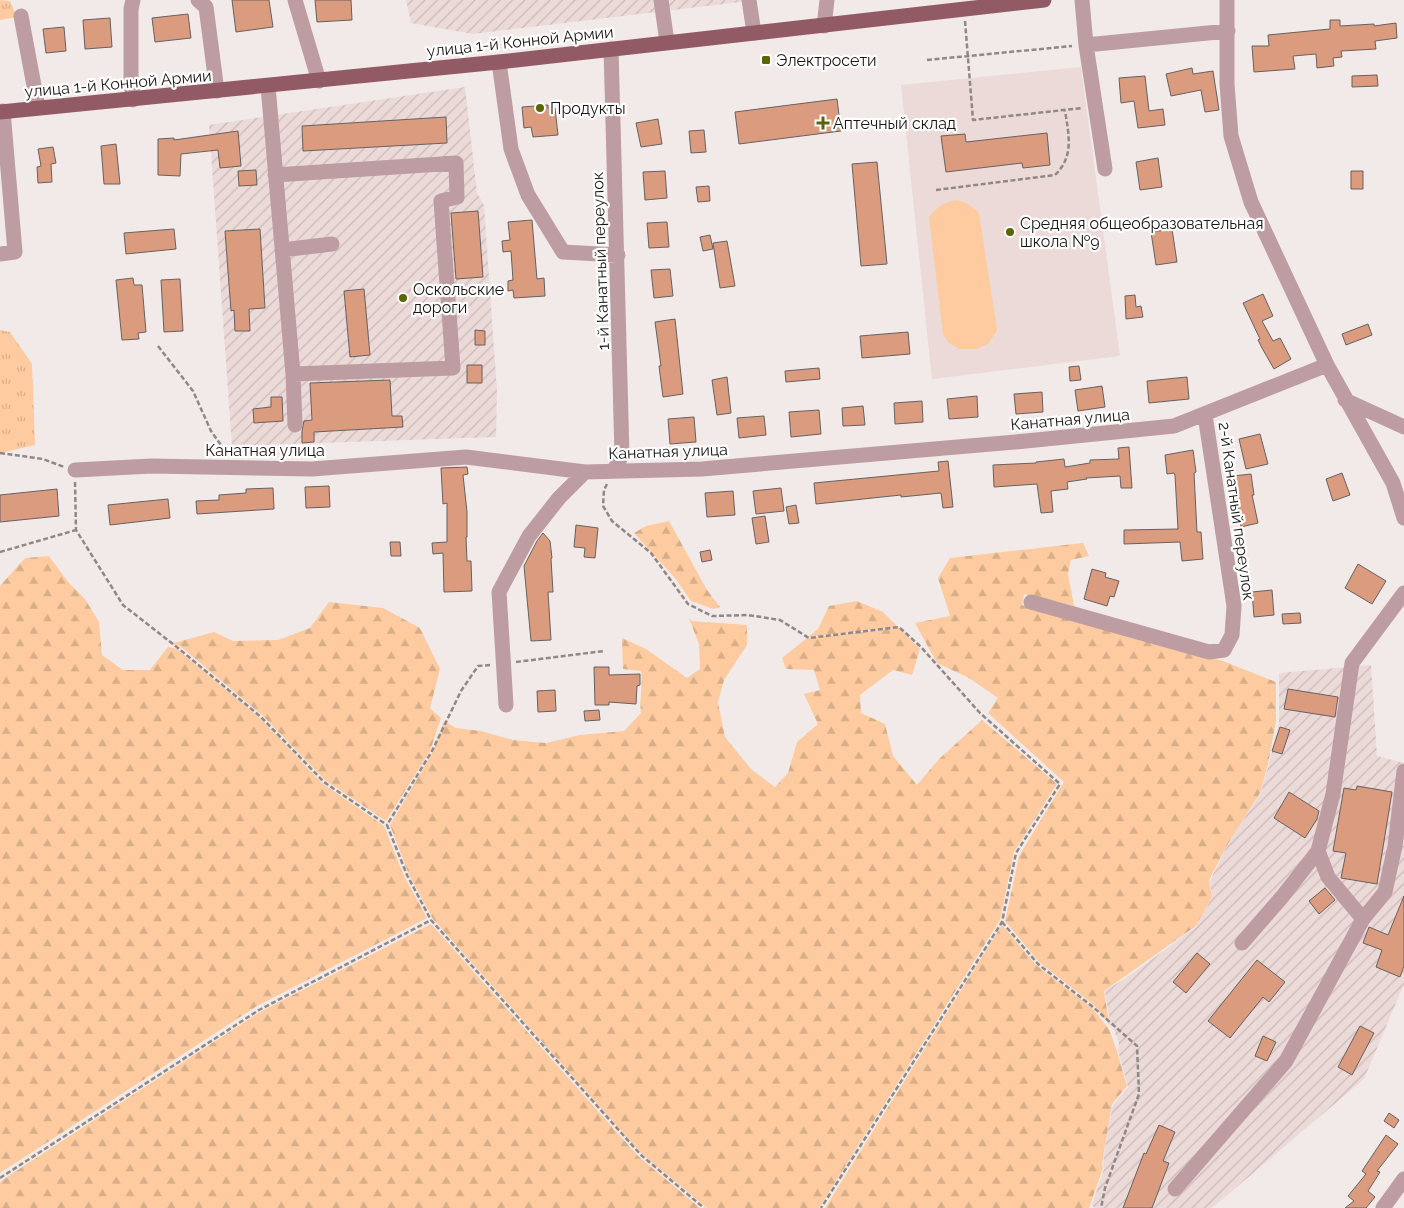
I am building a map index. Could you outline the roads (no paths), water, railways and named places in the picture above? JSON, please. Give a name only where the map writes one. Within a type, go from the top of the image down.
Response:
[{"type":"main road","name":"улица 1-й Конной Армии","points":[[2,112],[498,62],[824,26],[954,7],[1044,0]]},
{"type":"street","points":[[133,0],[131,9],[131,79],[133,100]]},
{"type":"street","points":[[198,0],[206,7],[217,91]]},
{"type":"street","points":[[296,0],[319,81]]},
{"type":"street","points":[[661,0],[667,42]]},
{"type":"street","points":[[749,0],[754,33]]},
{"type":"street","points":[[824,26],[828,0]]},
{"type":"street","points":[[1082,0],[1086,45],[1105,169]]},
{"type":"street","points":[[1227,0],[1227,84],[1231,136],[1251,202],[1327,365],[1393,483],[1404,518]]},
{"type":"street","points":[[21,16],[38,107]]},
{"type":"street","points":[[1086,45],[1228,31]]},
{"type":"street","name":"1-й Канатный переулок","points":[[611,49],[622,455],[614,470]]},
{"type":"street","points":[[498,62],[511,149],[528,195],[551,234],[563,252],[618,255]]},
{"type":"street","points":[[268,86],[293,374],[295,425]]},
{"type":"street","points":[[0,254],[15,252],[2,112]]},
{"type":"street","points":[[275,174],[456,163],[458,197],[441,201],[452,368],[293,374]]},
{"type":"street","points":[[282,250],[332,244]]},
{"type":"street","name":"Канатная улица","points":[[74,470],[152,466],[312,469],[466,456],[585,472],[702,469],[1129,432],[1174,426],[1327,365]]},
{"type":"street","points":[[1346,400],[1404,427]]},
{"type":"street","name":"2-й Канатный переулок","points":[[1031,602],[1209,652],[1224,650],[1232,635],[1234,606],[1205,415]]},
{"type":"street","points":[[506,705],[499,592],[529,536],[559,498],[585,472]]},
{"type":"street","points":[[1242,943],[1282,897],[1318,851],[1333,794],[1352,663],[1404,593]]},
{"type":"street","points":[[1175,1189],[1286,1061],[1363,918],[1385,892],[1395,846],[1404,771]]},
{"type":"street","points":[[1318,851],[1328,877],[1363,918]]},
{"type":"street","points":[[1383,1208],[1404,1178]]},
{"type":"place","name":"Электросети","points":[[766,60]]},
{"type":"place","name":"Продукты","points":[[540,108]]},
{"type":"place","name":"Аптечный склад","points":[[823,123]]},
{"type":"place","name":"Средняя общеобразовательная школа №9","points":[[1010,232]]},
{"type":"place","name":"Оскольские дороги","points":[[403,298]]}]
